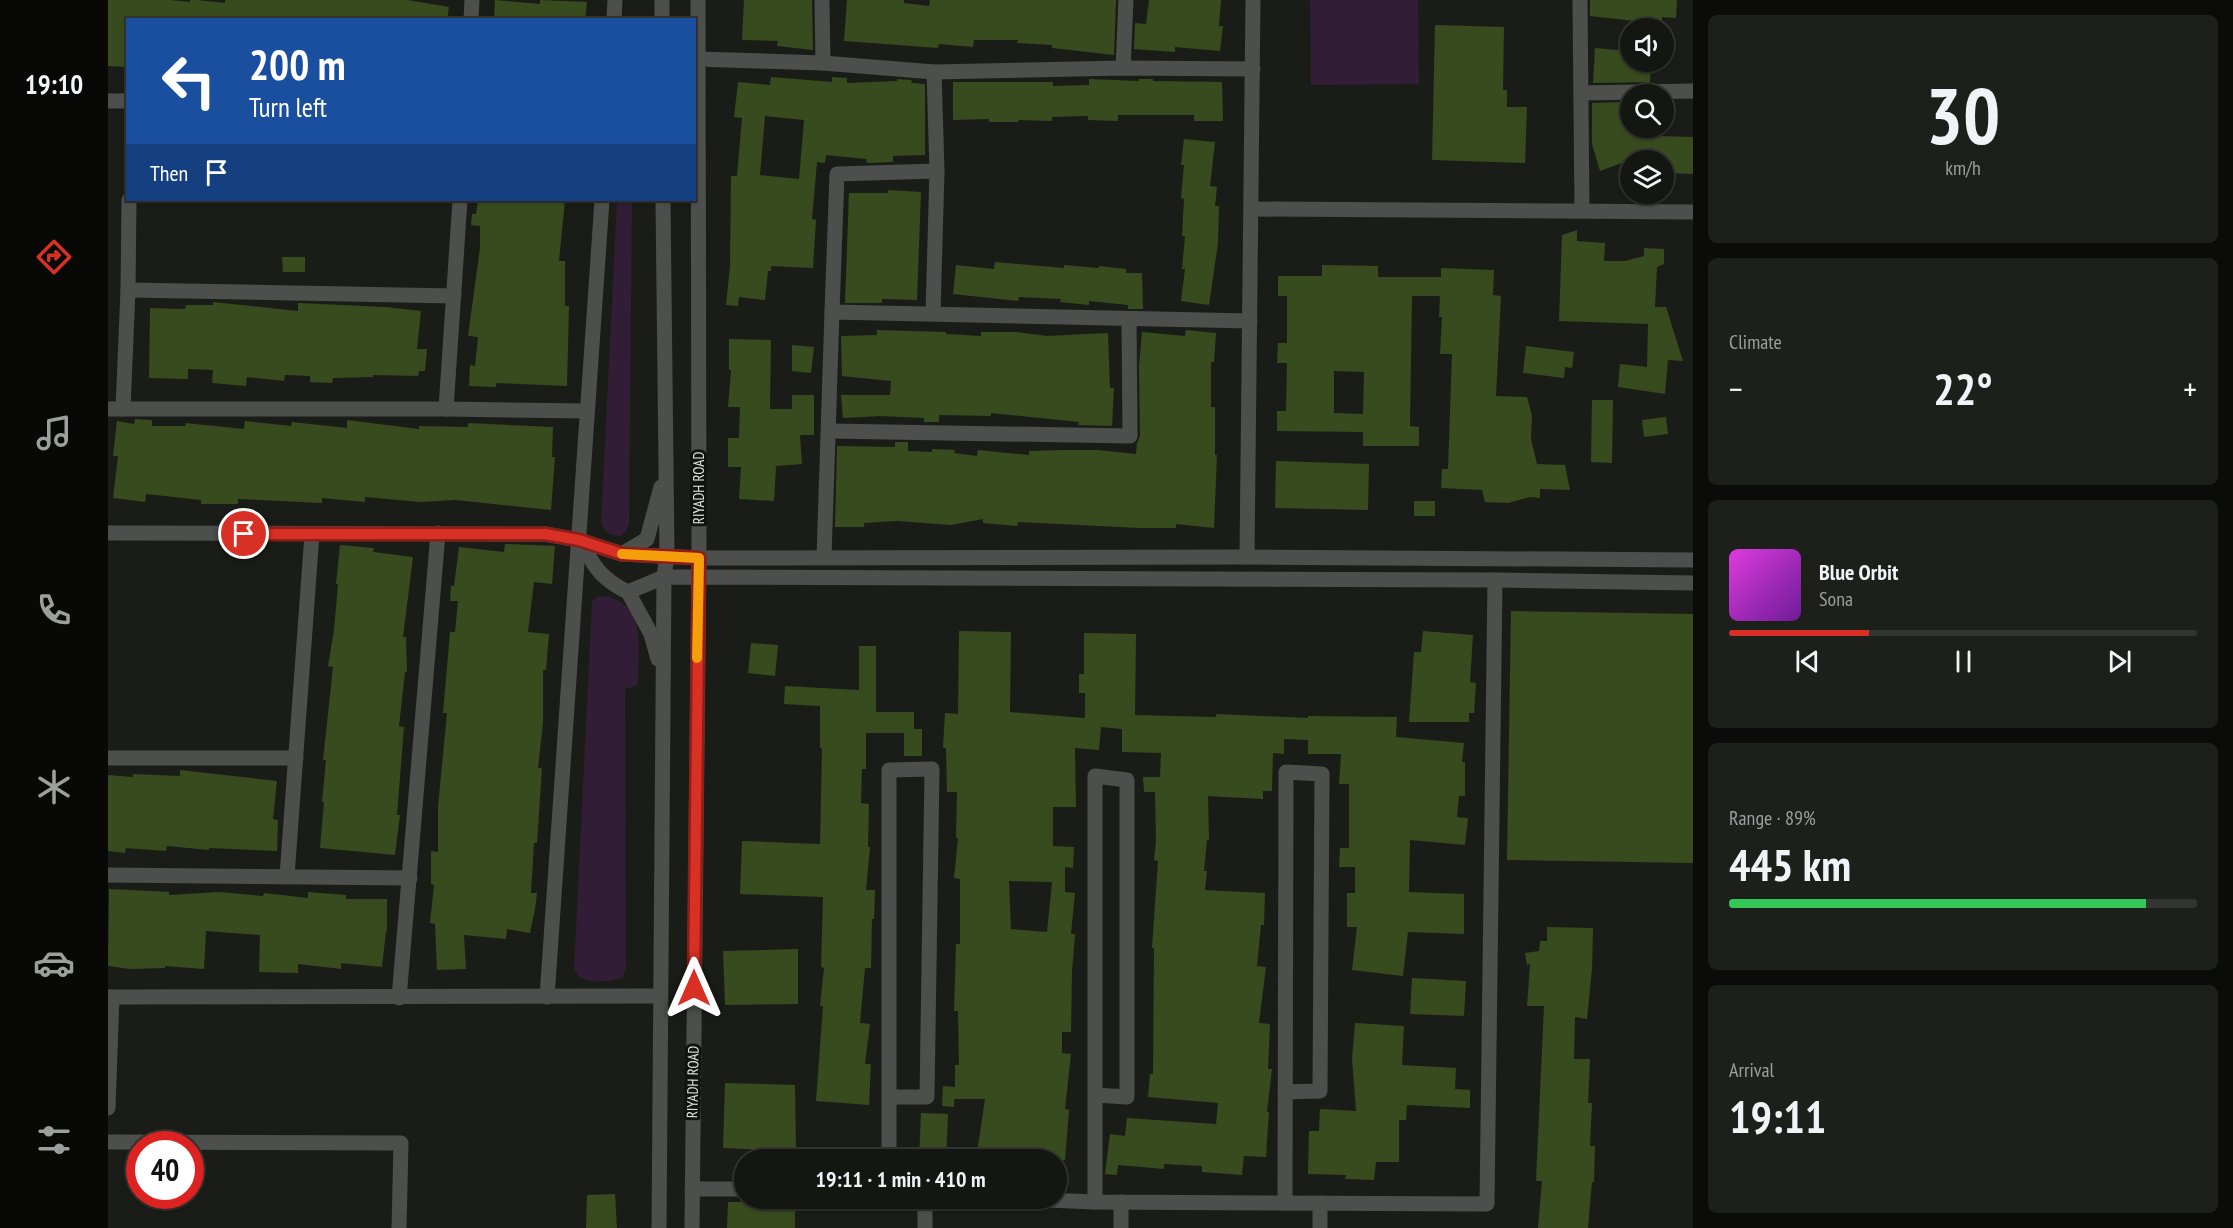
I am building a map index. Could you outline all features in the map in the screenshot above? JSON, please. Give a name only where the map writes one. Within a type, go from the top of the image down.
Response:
[{"type":"street","points":[[471,18],[472,0]]},
{"type":"street","points":[[614,18],[615,0]]},
{"type":"street","points":[[662,0],[662,18]]},
{"type":"street","name":"RIYADH ROAD","points":[[692,1228],[699,558],[698,0]]},
{"type":"street","points":[[822,0],[823,63]]},
{"type":"street","points":[[1123,68],[1126,0]]},
{"type":"street","points":[[1246,557],[1253,0]]},
{"type":"street","points":[[1580,0],[1582,211]]},
{"type":"street","points":[[697,58],[823,63],[934,72],[1123,68],[1253,69]]},
{"type":"street","points":[[933,313],[937,171],[934,72]]},
{"type":"street","points":[[1581,93],[1693,91]]},
{"type":"street","points":[[108,101],[126,101]]},
{"type":"street","points":[[824,557],[837,174],[937,171]]},
{"type":"street","points":[[129,201],[129,290],[116,409],[587,411]]},
{"type":"street","points":[[446,409],[460,201]]},
{"type":"street","points":[[548,997],[588,546],[587,411],[602,201]]},
{"type":"street","points":[[659,1228],[663,577],[667,556],[663,201]]},
{"type":"street","points":[[1252,209],[1693,212]]},
{"type":"street","points":[[129,290],[453,296]]},
{"type":"street","points":[[832,312],[1250,321]]},
{"type":"street","points":[[830,431],[1130,436],[1129,319]]},
{"type":"street","points":[[622,554],[646,540],[665,472]]},
{"type":"street","points":[[108,533],[545,534],[622,554],[699,558],[1246,557],[1693,560]]},
{"type":"street","points":[[399,998],[438,533]]},
{"type":"street","points":[[287,876],[312,534]]},
{"type":"street","points":[[588,546],[599,573],[628,591],[651,634],[664,677]]},
{"type":"street","points":[[628,591],[663,577],[698,579],[1495,580],[1693,583]]},
{"type":"street","points":[[1067,1201],[1487,1204],[1495,580]]},
{"type":"street","points":[[108,758],[296,758]]},
{"type":"street","points":[[889,1098],[927,1097],[932,769],[889,770],[889,1098],[890,1149]]},
{"type":"street","points":[[1284,1203],[1286,772],[1322,774],[1320,1091],[1285,1092]]},
{"type":"street","points":[[1095,1095],[1127,1097],[1127,780],[1095,776],[1095,812],[1095,1095],[1095,1202]]},
{"type":"street","points":[[108,875],[410,878]]},
{"type":"street","points":[[108,1108],[110,997],[660,996]]},
{"type":"street","points":[[108,1142],[401,1143],[399,1228]]},
{"type":"street","points":[[692,1189],[734,1189]]},
{"type":"street","points":[[1121,1202],[1121,1228]]},
{"type":"street","points":[[1320,1203],[1320,1228]]},
{"type":"street","points":[[925,1209],[925,1228]]},
{"type":"shaded area","points":[[1310,0],[1418,0],[1419,84],[1311,85]]},
{"type":"shaded area","points":[[617,201],[632,201],[629,523],[621,536],[609,533],[601,524]]},
{"type":"shaded area","points":[[607,596],[625,606],[634,618],[637,627],[639,657],[638,685],[625,689],[626,968],[623,977],[619,979],[595,981],[580,977],[574,969],[592,602],[597,597]]},
{"type":"building","points":[[108,0],[190,2],[190,0],[197,0],[225,3],[225,0],[408,0],[449,7],[447,18],[126,18],[126,67],[108,66]]},
{"type":"building","points":[[495,0],[540,4],[540,0],[587,2],[585,18],[494,18]]},
{"type":"building","points":[[744,0],[812,0],[813,50],[777,46],[778,41],[742,40]]},
{"type":"building","points":[[847,0],[904,0],[904,3],[929,6],[930,0],[1116,0],[1114,55],[1052,48],[1052,45],[1017,43],[1018,40],[974,40],[973,47],[939,44],[938,48],[844,41]]},
{"type":"building","points":[[1149,0],[1221,0],[1219,26],[1223,26],[1220,51],[1175,47],[1175,52],[1134,49],[1135,23],[1146,24]]},
{"type":"building","points":[[1590,0],[1677,0],[1676,18],[1620,19],[1590,16]]},
{"type":"building","points":[[1435,25],[1504,27],[1503,90],[1507,90],[1507,107],[1527,107],[1525,163],[1432,160]]},
{"type":"building","points":[[1595,48],[1620,50],[1620,72],[1650,72],[1650,82],[1593,83]]},
{"type":"building","points":[[771,77],[832,82],[832,77],[847,78],[847,83],[897,81],[897,79],[925,84],[925,155],[893,156],[893,162],[867,163],[866,159],[826,155],[825,163],[817,162],[812,219],[816,220],[813,268],[771,266],[771,271],[768,271],[765,300],[739,297],[738,306],[726,305],[730,266],[731,176],[737,176],[742,118],[734,117],[738,82],[770,85]],"holes":[[[765,116],[804,120],[799,179],[760,175]]]},
{"type":"building","points":[[1089,79],[1222,82],[1223,121],[1194,121],[1194,115],[1118,115],[1118,121],[1088,120],[1088,116],[1052,117],[1052,121],[1018,120],[1019,122],[989,122],[989,119],[953,120],[953,82],[1053,82],[1053,86],[1089,85]]},
{"type":"building","points":[[1620,102],[1620,138],[1693,137],[1693,174],[1674,173],[1674,150],[1620,150],[1620,164],[1600,171],[1592,144],[1592,103]]},
{"type":"building","points":[[1184,139],[1215,142],[1210,186],[1217,187],[1215,206],[1219,206],[1218,243],[1209,305],[1181,301],[1185,269],[1182,269],[1185,236],[1182,236],[1184,199],[1181,198]]},
{"type":"building","points":[[888,190],[921,192],[917,300],[882,299],[882,303],[845,303],[849,193],[888,193]]},
{"type":"building","points":[[478,201],[565,201],[559,261],[565,261],[565,306],[569,306],[567,386],[496,383],[496,387],[469,386],[470,365],[475,366],[478,337],[468,336],[480,248],[480,226],[471,225],[472,214],[476,214]]},
{"type":"building","points":[[1577,230],[1577,241],[1605,243],[1604,261],[1625,261],[1644,256],[1644,248],[1664,249],[1664,264],[1657,267],[1655,307],[1666,307],[1683,361],[1668,360],[1665,394],[1618,387],[1620,364],[1647,367],[1648,324],[1559,321],[1562,235]]},
{"type":"building","points":[[282,257],[305,257],[305,272],[283,272]]},
{"type":"building","points":[[995,262],[1064,268],[1064,265],[1099,268],[1099,266],[1126,269],[1126,273],[1142,273],[1143,309],[1128,309],[1128,305],[1089,301],[1089,305],[1060,302],[1061,299],[1019,297],[1018,301],[953,294],[956,265],[994,269]]},
{"type":"building","points":[[1322,265],[1378,266],[1378,277],[1441,277],[1441,268],[1494,270],[1493,295],[1501,296],[1496,396],[1527,397],[1532,416],[1531,439],[1537,464],[1565,465],[1570,490],[1540,489],[1540,498],[1530,497],[1508,503],[1485,502],[1482,490],[1441,488],[1442,469],[1448,469],[1452,354],[1440,354],[1442,317],[1439,317],[1440,296],[1412,296],[1410,426],[1419,427],[1419,446],[1363,446],[1363,432],[1277,431],[1277,411],[1286,411],[1287,363],[1277,363],[1278,343],[1287,343],[1287,296],[1278,296],[1278,276],[1322,276]],"holes":[[[1334,371],[1364,372],[1363,414],[1334,413]]]},
{"type":"building","points":[[213,302],[298,311],[298,303],[421,311],[417,349],[427,349],[425,371],[419,371],[418,376],[373,375],[373,377],[333,378],[332,383],[310,382],[310,376],[285,375],[284,381],[247,377],[246,386],[212,383],[213,370],[188,369],[188,379],[149,378],[150,308],[185,309],[186,305],[213,305]]},
{"type":"building","points":[[877,330],[946,332],[946,334],[981,336],[981,332],[1016,332],[1047,336],[1108,333],[1110,388],[1114,388],[1112,426],[1078,425],[1079,422],[991,413],[991,416],[939,415],[939,422],[924,422],[924,418],[880,416],[843,418],[841,395],[890,395],[891,381],[842,376],[841,336],[877,335]]},
{"type":"building","points":[[1186,330],[1216,333],[1214,362],[1211,362],[1211,407],[1215,407],[1215,455],[1217,455],[1214,528],[1176,524],[1176,528],[1139,528],[1018,522],[1017,526],[983,523],[983,519],[951,525],[897,521],[864,523],[864,527],[835,527],[837,446],[895,447],[895,442],[908,442],[908,451],[955,450],[954,453],[977,456],[978,450],[1029,455],[1029,451],[1062,450],[1098,450],[1136,454],[1140,436],[1139,366],[1142,332],[1185,336]]},
{"type":"building","points":[[729,339],[771,340],[770,409],[792,409],[792,395],[814,395],[814,435],[800,435],[802,464],[776,466],[774,501],[739,499],[741,467],[728,467],[728,438],[739,438],[740,407],[728,407],[731,370],[729,370]]},
{"type":"building","points":[[792,345],[814,347],[811,373],[792,371]]},
{"type":"building","points":[[1526,346],[1574,352],[1572,368],[1565,367],[1564,378],[1523,373]]},
{"type":"building","points":[[1592,400],[1613,400],[1612,463],[1591,462]]},
{"type":"building","points":[[1666,417],[1668,434],[1644,437],[1642,420]]},
{"type":"building","points":[[135,419],[152,420],[152,426],[186,426],[185,423],[244,429],[245,421],[291,426],[292,422],[347,428],[347,420],[419,429],[419,426],[468,427],[468,423],[553,427],[552,457],[555,457],[551,510],[455,500],[420,502],[365,497],[365,502],[322,498],[322,503],[238,499],[238,504],[201,504],[201,500],[146,494],[145,502],[113,498],[118,456],[113,456],[117,421],[134,424]]},
{"type":"building","points":[[1276,461],[1369,464],[1368,510],[1275,508]]},
{"type":"building","points":[[1414,501],[1435,501],[1435,516],[1414,516]]},
{"type":"building","points":[[505,544],[555,546],[552,584],[534,582],[528,632],[549,634],[546,670],[543,670],[543,723],[538,768],[542,768],[531,893],[537,893],[535,909],[530,933],[507,929],[506,939],[464,935],[466,969],[437,970],[435,924],[430,923],[434,885],[431,884],[431,851],[438,852],[438,807],[447,713],[443,713],[450,632],[455,632],[458,601],[450,601],[451,586],[454,586],[459,547],[504,552]]},
{"type":"building","points":[[340,545],[374,548],[373,552],[413,557],[403,637],[406,637],[407,672],[405,672],[399,726],[404,727],[397,815],[400,815],[395,855],[320,848],[326,760],[323,760],[333,667],[328,666],[334,630]]},
{"type":"building","points":[[1511,611],[1693,614],[1693,863],[1507,860]]},
{"type":"building","points":[[959,631],[1011,632],[1010,712],[1085,718],[1085,693],[1079,693],[1079,674],[1084,674],[1084,633],[1136,634],[1135,715],[1397,717],[1396,737],[1464,743],[1462,762],[1465,762],[1465,796],[1459,796],[1457,817],[1468,818],[1465,845],[1410,840],[1409,892],[1464,894],[1464,934],[1408,932],[1403,976],[1352,970],[1357,927],[1347,927],[1347,893],[1355,893],[1355,867],[1339,867],[1340,848],[1349,848],[1349,784],[1339,784],[1341,754],[1308,754],[1308,740],[1284,739],[1284,754],[1273,753],[1272,791],[1263,791],[1263,799],[1208,796],[1209,840],[1207,840],[1204,871],[1207,871],[1205,890],[1265,893],[1264,925],[1261,925],[1257,966],[1266,967],[1259,1023],[1270,1024],[1268,1069],[1272,1069],[1267,1112],[1269,1112],[1266,1157],[1244,1156],[1242,1175],[1202,1172],[1202,1166],[1164,1164],[1164,1169],[1118,1165],[1117,1175],[1105,1174],[1110,1134],[1125,1136],[1127,1118],[1216,1124],[1218,1103],[1148,1097],[1150,1074],[1153,1074],[1154,948],[1152,948],[1158,861],[1154,860],[1155,792],[1144,792],[1143,777],[1160,777],[1161,753],[1122,752],[1122,729],[1101,727],[1099,750],[1075,748],[1076,807],[1053,807],[1053,846],[1074,847],[1073,868],[1065,867],[1065,892],[1075,893],[1071,934],[1075,934],[1071,1032],[1062,1032],[1062,1053],[1071,1054],[1065,1109],[1069,1110],[1066,1149],[978,1149],[985,1099],[954,1099],[954,1107],[942,1106],[943,1086],[955,1087],[955,1065],[959,1065],[958,1011],[954,1011],[956,944],[960,944],[960,879],[954,878],[958,838],[956,838],[957,792],[947,792],[946,748],[943,748],[945,713],[958,714]],"holes":[[[1009,881],[1052,882],[1047,932],[1011,929]]]},
{"type":"building","points":[[1423,631],[1473,635],[1470,682],[1476,683],[1474,713],[1469,713],[1469,722],[1409,722],[1414,652],[1421,652]]},
{"type":"building","points":[[751,643],[778,645],[775,676],[748,673]]},
{"type":"building","points":[[859,646],[876,646],[876,712],[914,712],[914,729],[922,729],[922,756],[904,756],[904,733],[866,733],[866,769],[862,769],[861,803],[869,804],[868,847],[870,847],[866,890],[875,890],[871,968],[865,968],[860,1023],[870,1024],[865,1064],[871,1064],[869,1105],[816,1101],[823,1006],[820,1006],[824,968],[821,967],[823,897],[740,894],[742,841],[820,844],[822,748],[820,748],[820,706],[784,704],[785,686],[859,690]]},
{"type":"building","points":[[180,770],[277,781],[273,819],[278,820],[277,851],[209,848],[209,850],[167,846],[166,851],[126,848],[125,853],[108,851],[108,775],[180,776]]},
{"type":"building","points":[[109,889],[169,892],[169,895],[219,892],[263,896],[264,893],[308,898],[308,892],[346,895],[346,899],[387,899],[387,931],[382,967],[341,963],[341,969],[298,964],[298,973],[259,972],[260,935],[206,931],[204,969],[165,966],[165,968],[130,969],[108,966]]},
{"type":"building","points":[[1547,927],[1593,928],[1587,1019],[1575,1017],[1574,1059],[1590,1059],[1588,1103],[1592,1103],[1590,1146],[1595,1146],[1594,1182],[1592,1182],[1588,1228],[1538,1228],[1542,1181],[1536,1181],[1544,1006],[1527,1006],[1530,964],[1527,965],[1525,953],[1539,951],[1540,941],[1547,941]]},
{"type":"building","points":[[798,949],[798,1004],[725,1005],[723,951]]},
{"type":"building","points":[[1412,978],[1466,981],[1464,1016],[1410,1014]]},
{"type":"building","points":[[1355,1023],[1404,1026],[1402,1065],[1456,1068],[1455,1089],[1470,1090],[1470,1108],[1407,1105],[1406,1120],[1399,1120],[1399,1162],[1376,1162],[1374,1180],[1345,1179],[1346,1175],[1308,1174],[1309,1131],[1319,1131],[1320,1109],[1356,1111],[1352,1059]]},
{"type":"building","points":[[725,1083],[795,1085],[796,1149],[723,1148]]},
{"type":"building","points":[[921,1113],[948,1114],[946,1149],[919,1149]]},
{"type":"building","points":[[615,1194],[617,1228],[586,1228],[587,1195]]},
{"type":"building","points":[[728,1202],[734,1202],[734,1209],[795,1209],[795,1228],[727,1228]]},
{"type":"slow traffic","points":[[622,554],[699,558],[697,658]]},
{"type":"route","points":[[244,534],[545,534],[579,540],[622,554],[699,558],[694,988]]}]
